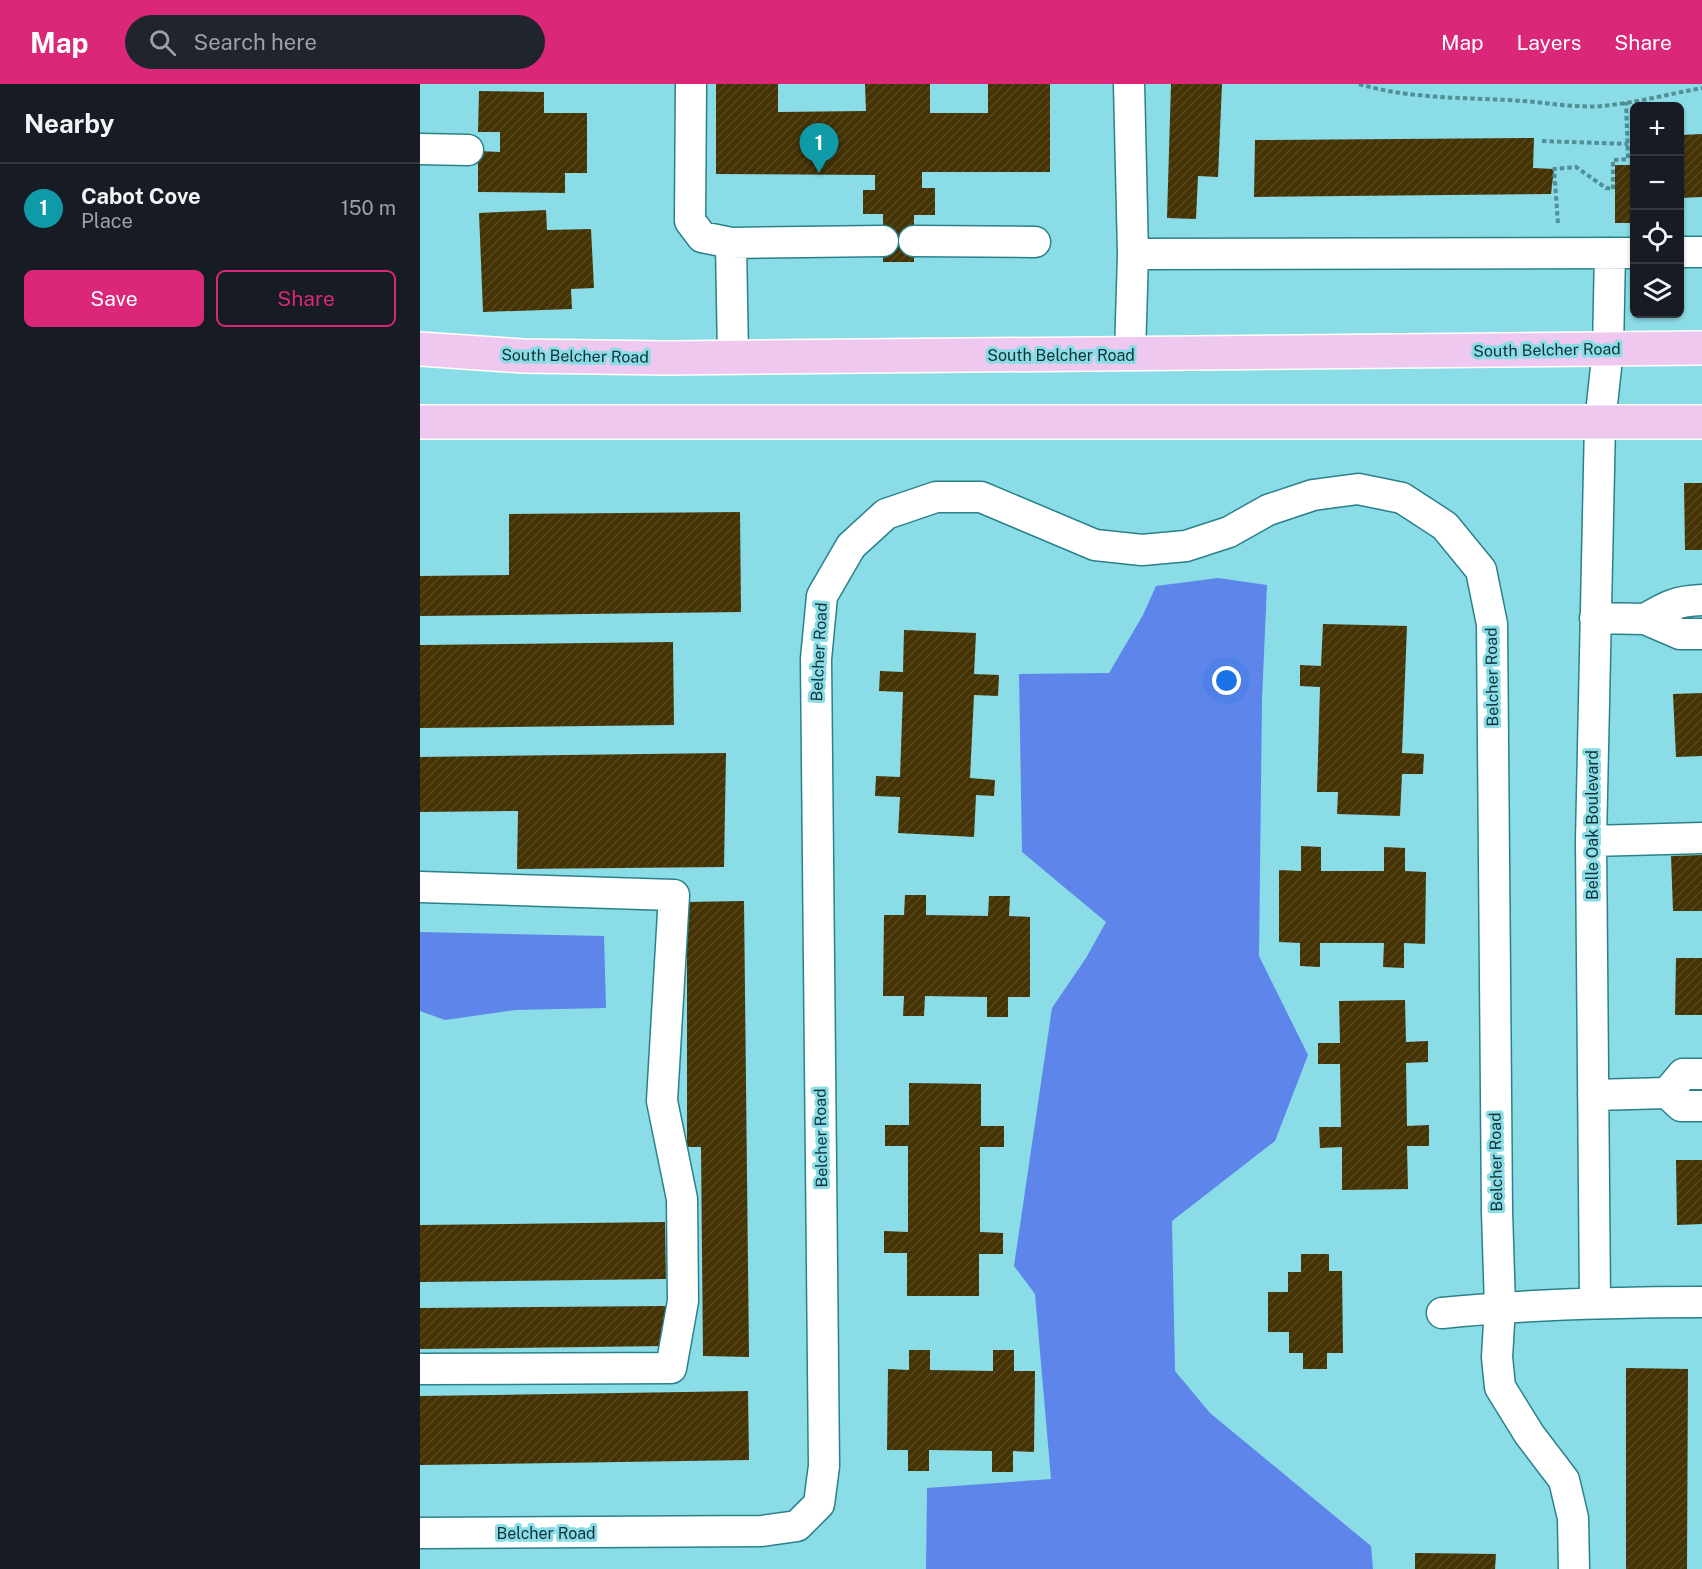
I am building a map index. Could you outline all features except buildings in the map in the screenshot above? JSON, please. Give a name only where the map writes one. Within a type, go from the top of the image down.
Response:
[{"type":"main road","name":"South Belcher Road","points":[[420,349],[523,356],[733,357],[1702,348]]},
{"type":"main road","points":[[420,422],[1702,422]]},
{"type":"street","points":[[691,84],[690,221],[702,237],[731,243],[883,241]]},
{"type":"street","points":[[1129,84],[1132,254],[1130,354]]},
{"type":"street","points":[[420,148],[468,150]]},
{"type":"street","points":[[914,241],[1035,242]]},
{"type":"street","points":[[731,243],[733,357]]},
{"type":"street","points":[[1684,252],[1702,252]]},
{"type":"street","points":[[1132,254],[1622,253]]},
{"type":"street","name":"Belle Oak Boulevard","points":[[1595,1302],[1591,841],[1600,423],[1622,253]]},
{"type":"street","name":"Belcher Road","points":[[420,1533],[762,1531],[797,1526],[819,1504],[824,1466],[816,659],[822,596],[850,546],[885,514],[936,497],[981,497],[1095,544],[1142,550],[1186,546],[1229,532],[1268,510],[1313,495],[1358,489],[1402,498],[1445,526],[1481,570],[1492,624],[1497,1212],[1500,1307],[1497,1357],[1500,1388],[1529,1434],[1564,1480],[1573,1518],[1574,1569]]},
{"type":"street","points":[[1645,619],[1665,607],[1682,601],[1702,600]]},
{"type":"street","points":[[1595,618],[1645,619],[1680,634],[1702,634]]},
{"type":"street","points":[[1591,841],[1702,838]]},
{"type":"street","points":[[420,887],[674,895],[662,1101],[682,1199],[683,1301],[670,1368],[420,1369]]},
{"type":"street","points":[[1667,1094],[1683,1074],[1702,1074]]},
{"type":"street","points":[[1593,1095],[1667,1094],[1681,1106],[1702,1106]]},
{"type":"street","points":[[1442,1313],[1500,1307],[1595,1302],[1702,1302]]},
{"type":"path","points":[[1359,84],[1385,92],[1420,96],[1576,106],[1602,106],[1702,88]]},
{"type":"path","points":[[1560,254],[1554,169],[1576,167],[1606,188],[1613,189],[1613,160],[1628,159],[1626,102]]},
{"type":"path","points":[[1542,141],[1628,144]]},
{"type":"water","points":[[1218,578],[1267,585],[1262,699],[1259,956],[1308,1055],[1275,1141],[1172,1221],[1175,1371],[1210,1413],[1371,1546],[1373,1569],[926,1569],[927,1488],[1051,1479],[1035,1294],[1014,1266],[1052,1008],[1086,958],[1106,922],[1022,852],[1019,674],[1109,673],[1143,615],[1156,586]]},
{"type":"water","points":[[420,932],[604,936],[606,1008],[515,1010],[445,1020],[420,1011]]},
{"type":"place","name":"Cabot Cove","points":[[819,173]]}]
